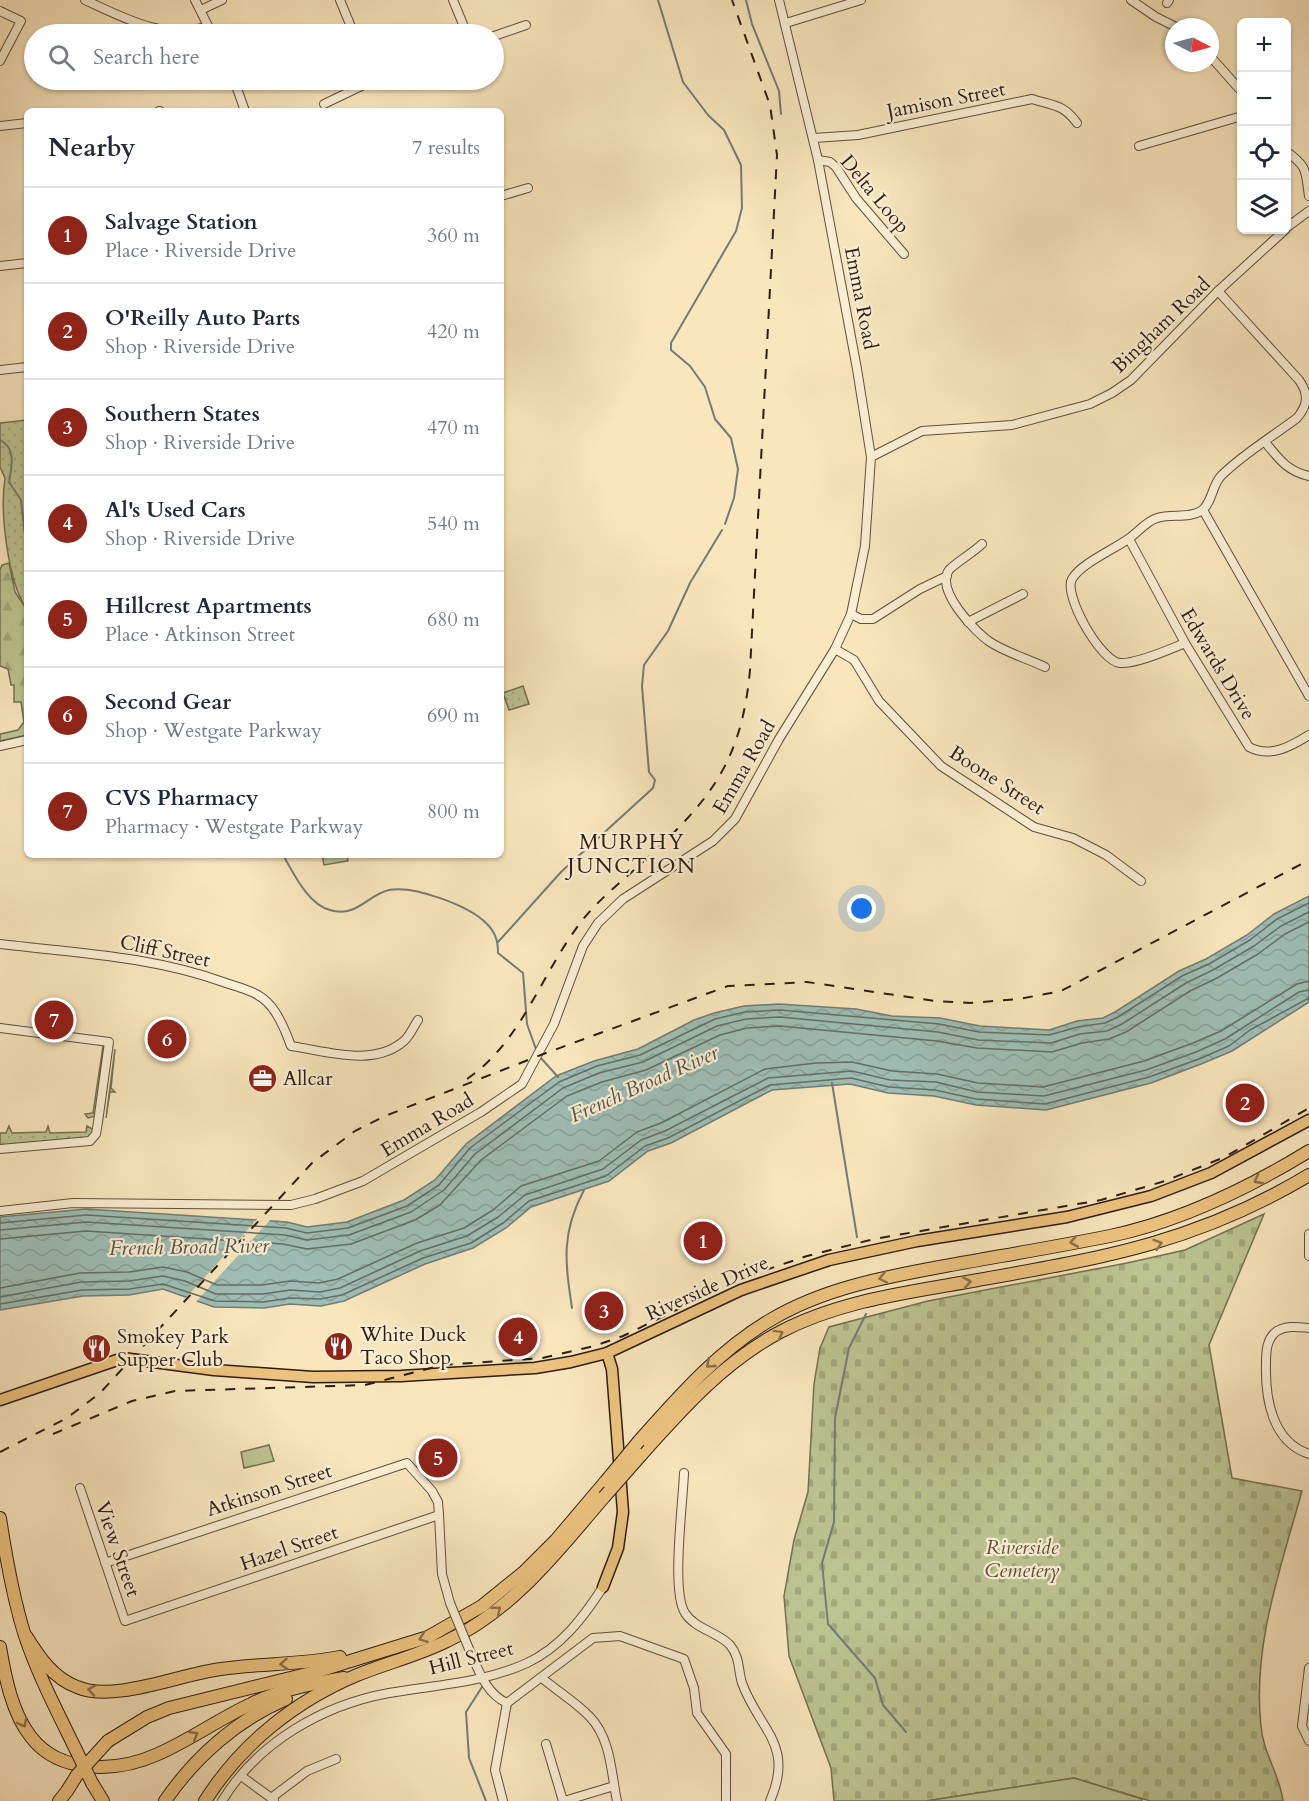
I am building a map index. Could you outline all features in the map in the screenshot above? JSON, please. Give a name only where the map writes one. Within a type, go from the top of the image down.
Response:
[{"type":"highway","points":[[59,1801],[67,1796],[83,1768],[108,1741],[147,1717],[169,1708],[315,1672],[428,1637],[482,1606],[524,1572],[556,1540],[639,1441],[704,1370],[756,1329],[798,1305],[878,1279],[1087,1240],[1147,1226],[1229,1195],[1309,1151]]},
{"type":"highway","points":[[205,1801],[230,1766],[269,1728],[317,1695],[357,1675],[447,1641],[492,1614],[547,1564],[684,1407],[720,1373],[765,1342],[806,1321],[878,1299],[1091,1260],[1152,1246],[1239,1213],[1309,1175]]},
{"type":"highway","points":[[0,1519],[9,1576],[26,1636],[44,1684],[103,1801]]},
{"type":"highway","points":[[26,1636],[44,1664],[64,1679],[84,1689],[111,1692],[200,1672],[306,1663],[372,1649],[382,1650]]},
{"type":"highway","points":[[0,1647],[10,1693],[21,1720],[32,1738],[61,1760],[94,1767],[132,1763],[157,1755],[254,1702],[328,1680],[357,1675]]},
{"type":"highway","points":[[165,1801],[191,1768],[242,1723],[278,1702],[328,1680]]},
{"type":"highway","points":[[92,1783],[94,1801]]},
{"type":"main road","name":"Riverside Drive","points":[[0,1400],[123,1358],[279,1376],[401,1376],[535,1368],[606,1353],[741,1290],[829,1260],[917,1241],[1067,1217],[1151,1196],[1211,1173],[1309,1120]]},
{"type":"main road","name":"Hill Street","points":[[603,1587],[618,1548],[623,1512],[612,1369],[606,1353]]},
{"type":"street","points":[[85,0],[137,24]]},
{"type":"street","points":[[195,0],[207,24]]},
{"type":"street","points":[[201,10],[222,0]]},
{"type":"street","points":[[340,0],[350,24]]},
{"type":"street","points":[[453,0],[463,24]]},
{"type":"street","name":"Emma Road","points":[[0,1211],[73,1203],[265,1206],[315,1199],[363,1181],[481,1112],[522,1084],[544,1043],[583,946],[598,923],[623,899],[714,841],[735,819],[784,730],[835,649],[851,614],[865,546],[871,457],[818,160],[779,0]]},
{"type":"street","points":[[786,23],[861,0]]},
{"type":"street","points":[[1131,0],[1165,22]]},
{"type":"street","points":[[0,11],[21,21],[0,61]]},
{"type":"street","points":[[504,33],[526,25]]},
{"type":"street","points":[[1219,66],[1237,86]]},
{"type":"street","points":[[238,90],[244,108]]},
{"type":"street","points":[[324,104],[353,90]]},
{"type":"street","name":"Jamison Street","points":[[813,138],[858,135],[1032,99],[1059,105],[1068,111],[1077,123]]},
{"type":"street","points":[[1139,146],[1237,117]]},
{"type":"street","points":[[0,126],[24,123]]},
{"type":"street","points":[[1291,154],[1303,164],[1308,173],[1309,196]]},
{"type":"street","name":"Delta Loop","points":[[818,160],[830,162],[836,167],[856,198],[904,254]]},
{"type":"street","points":[[504,195],[528,188]]},
{"type":"street","name":"Bingham Road","points":[[1291,225],[1309,211]]},
{"type":"street","name":"Bingham Road","points":[[871,457],[922,431],[1012,425],[1090,404],[1131,380],[1218,291],[1281,234]]},
{"type":"street","points":[[0,266],[24,263]]},
{"type":"street","points":[[1185,643],[1130,662],[1112,661],[1103,654],[1073,603],[1068,588],[1073,577],[1129,539],[1153,519],[1165,515],[1193,515],[1203,510],[1218,478],[1297,418],[1306,405],[1306,393],[1299,380],[1258,332],[1218,291]]},
{"type":"street","points":[[0,370],[24,366]]},
{"type":"street","points":[[1265,442],[1283,464],[1294,472],[1309,476]]},
{"type":"street","points":[[1203,510],[1309,696]]},
{"type":"street","name":"Edwards Drive","points":[[1129,539],[1185,643],[1249,747],[1265,753],[1280,750],[1309,735]]},
{"type":"street","points":[[982,544],[949,571],[947,576],[951,599],[968,622],[990,643],[1045,667]]},
{"type":"street","points":[[851,614],[861,619],[873,619],[920,589],[947,576]]},
{"type":"street","points":[[968,622],[1023,594]]},
{"type":"street","name":"Boone Street","points":[[835,649],[854,660],[879,701],[941,766],[1034,827],[1073,838],[1106,855],[1141,880]]},
{"type":"street","points":[[0,746],[24,741]]},
{"type":"street","name":"Cliff Street","points":[[0,944],[121,957],[172,966],[211,977],[258,995],[269,1003],[291,1046],[360,1056],[376,1055],[405,1040],[418,1020]]},
{"type":"street","points":[[0,1028],[109,1042],[96,1134],[90,1141],[0,1149]]},
{"type":"street","points":[[1309,1234],[1309,1256]]},
{"type":"street","points":[[1309,1328],[1289,1326],[1276,1332],[1266,1347],[1265,1382],[1269,1409],[1285,1438],[1309,1454]]},
{"type":"street","name":"Atkinson Street","points":[[105,1563],[407,1462],[432,1491],[438,1502],[439,1515]]},
{"type":"street","points":[[684,1473],[678,1588],[685,1613],[705,1630],[729,1644],[739,1659],[742,1682],[749,1699],[776,1742],[779,1766],[770,1801]]},
{"type":"street","name":"View Street","points":[[80,1488],[124,1621]]},
{"type":"street","points":[[439,1515],[442,1574],[450,1604],[482,1678],[497,1698],[507,1703]]},
{"type":"street","name":"Hazel Street","points":[[124,1621],[439,1515]]},
{"type":"street","name":"Hill Street","points":[[222,1801],[241,1776],[283,1737],[334,1708],[388,1693],[482,1678],[527,1663],[548,1650],[573,1629],[603,1587]]},
{"type":"street","points":[[503,1801],[495,1770],[507,1703],[593,1638],[610,1635],[620,1636],[684,1659],[694,1688],[698,1713],[726,1754],[726,1801]]},
{"type":"street","points":[[1309,1668],[1302,1726],[1309,1741]]},
{"type":"street","points":[[542,1678],[591,1717],[601,1733],[608,1750],[617,1801]]},
{"type":"street","points":[[546,1744],[564,1801],[614,1786]]},
{"type":"street","points":[[241,1776],[273,1799],[307,1771],[336,1759]]},
{"type":"green space","points":[[24,420],[24,604],[14,581],[4,526],[5,478],[0,467],[0,423]]},
{"type":"green space","points":[[9,563],[15,592],[24,606],[24,722],[21,702],[14,702],[14,685],[11,685],[8,669],[0,666],[0,570],[2,565]]},
{"type":"green space","points":[[523,686],[529,704],[509,710],[504,693]]},
{"type":"green space","points":[[24,722],[24,736],[0,741],[0,734],[18,730]]},
{"type":"green space","points":[[323,858],[348,858],[348,861],[324,865]]},
{"type":"green space","points":[[103,1046],[96,1116],[88,1118],[85,1114],[93,1113]]},
{"type":"green space","points":[[115,1049],[111,1088],[115,1092],[110,1092],[106,1118]]},
{"type":"green space","points":[[9,1126],[12,1133],[46,1132],[48,1126],[50,1133],[86,1132],[87,1126],[94,1130],[92,1138],[0,1146],[0,1133],[6,1133]]},
{"type":"green space","name":"Riverside Cemetery","points":[[1264,1214],[1209,1345],[1232,1478],[1302,1491],[1270,1607],[1264,1637],[1259,1696],[1262,1736],[1279,1782],[1283,1801],[1150,1801],[1074,1778],[926,1801],[834,1801],[831,1768],[789,1656],[784,1596],[794,1540],[808,1492],[814,1384],[820,1348],[829,1327],[928,1301],[1185,1250]]},
{"type":"green space","points":[[269,1445],[274,1461],[244,1468],[241,1452]]},
{"type":"green space","points":[[1074,1778],[1142,1799],[1142,1801],[926,1801]]},
{"type":"water","name":"French Broad River","points":[[1309,896],[1309,1002],[1232,1051],[1151,1083],[1046,1110],[976,1105],[934,1096],[888,1093],[850,1084],[772,1090],[671,1143],[648,1151],[609,1181],[531,1207],[506,1228],[473,1248],[425,1264],[344,1301],[321,1306],[290,1304],[264,1308],[214,1307],[163,1289],[129,1295],[83,1296],[0,1310],[0,1217],[86,1209],[287,1222],[307,1227],[347,1222],[404,1200],[435,1180],[466,1144],[556,1076],[594,1061],[638,1049],[694,1020],[714,1013],[744,1006],[779,1004],[856,1009],[892,1016],[940,1018],[980,1026],[1049,1030],[1077,1021],[1103,1018],[1115,1012],[1179,971],[1206,959],[1247,935],[1274,914]]},
{"type":"pier","points":[[259,1217],[272,1218],[194,1304],[185,1299]]},
{"type":"waterway","points":[[658,0],[683,82],[708,115],[724,130],[741,165],[742,208],[736,231],[671,343],[671,350],[690,366],[705,387],[715,419],[731,438],[738,469],[734,498],[725,524]]},
{"type":"waterway","points":[[746,0],[752,24],[779,91],[781,114]]},
{"type":"waterway","points":[[0,440],[5,443],[11,453],[9,482],[21,500],[24,526]]},
{"type":"waterway","points":[[498,942],[561,872],[653,788],[655,780],[649,772],[642,686],[644,665],[668,631],[690,583],[722,530]]},
{"type":"waterway","points":[[285,858],[308,895],[322,907],[330,910],[339,912],[355,909],[381,893],[400,889],[441,898],[479,917],[494,934],[498,953],[523,973],[527,1024],[537,1052]]},
{"type":"waterway","points":[[540,1057],[558,1077]]},
{"type":"waterway","points":[[832,1083],[857,1237]]},
{"type":"waterway","points":[[572,1308],[567,1261],[568,1234],[571,1220],[584,1190]]},
{"type":"waterway","points":[[866,1314],[849,1348],[835,1418],[834,1522],[822,1563],[828,1624],[875,1678],[883,1705],[906,1732]]},
{"type":"waterway","points":[[482,1687],[466,1712],[469,1758],[486,1801]]},
{"type":"railway","points":[[467,1079],[486,1064],[516,1028],[584,918],[680,827],[698,806],[727,761],[738,735],[750,670],[777,155],[770,105],[732,0]]},
{"type":"railway","points":[[0,1452],[67,1418],[100,1393],[312,1163],[355,1131],[385,1116],[546,1053],[728,986],[807,982],[935,1001],[970,1003],[1019,999],[1061,991],[1309,860]]},
{"type":"railway","points":[[53,1434],[132,1401],[175,1391],[365,1385],[443,1365],[542,1358],[594,1346],[623,1336],[742,1278],[807,1256],[874,1239],[1101,1200],[1165,1181],[1225,1157],[1309,1108]]},
{"type":"place","name":"CVS Pharmacy","points":[[54,1020]]},
{"type":"place","name":"Second Gear","points":[[167,1039]]},
{"type":"place","name":"Allcar","points":[[262,1078]]},
{"type":"place","name":"O'Reilly Auto Parts","points":[[1245,1103]]},
{"type":"place","name":"Salvage Station","points":[[703,1241]]},
{"type":"place","name":"Southern States","points":[[604,1311]]},
{"type":"place","name":"Al's Used Cars","points":[[518,1337]]},
{"type":"place","name":"White Duck Taco Shop","points":[[339,1346]]},
{"type":"place","name":"Smokey Park Supper Club","points":[[96,1348]]},
{"type":"place","name":"Hillcrest Apartments","points":[[438,1458]]},
{"type":"district","name":"MURPHY JUNCTION","points":[[632,854]]}]
